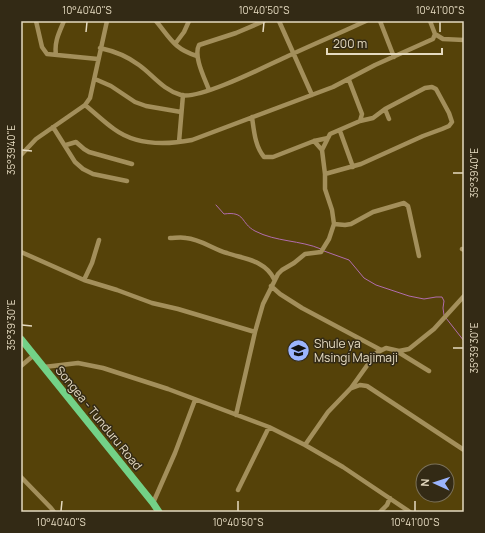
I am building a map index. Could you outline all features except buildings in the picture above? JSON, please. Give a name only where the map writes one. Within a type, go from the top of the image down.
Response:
[{"type":"highway","name":"Songea - Tunduru Road","points":[[21,339],[159,512]]},
{"type":"street","points":[[36,21],[44,51],[51,55],[98,59]]},
{"type":"street","points":[[56,55],[56,38],[64,21]]},
{"type":"street","points":[[21,155],[36,139],[85,105],[90,98],[107,21]]},
{"type":"street","points":[[156,21],[175,44],[182,50],[197,56]]},
{"type":"street","points":[[175,44],[184,32],[189,21]]},
{"type":"street","points":[[209,90],[197,56],[197,49],[199,45],[223,38],[254,23],[264,21]]},
{"type":"street","points":[[279,21],[312,95]]},
{"type":"street","points":[[100,48],[119,53],[139,65],[166,88],[183,95],[196,94],[209,90],[366,21]]},
{"type":"street","points":[[380,21],[394,57]]},
{"type":"street","points":[[430,21],[435,34],[443,39],[464,40]]},
{"type":"street","points":[[85,105],[116,131],[137,141],[150,143],[192,140],[349,80],[433,39],[435,34]]},
{"type":"street","points":[[95,79],[111,86],[136,102],[146,106],[181,112]]},
{"type":"street","points":[[349,80],[362,114],[360,121]]},
{"type":"street","points":[[322,150],[330,134],[340,131],[360,121],[373,118],[385,109],[425,88],[434,87],[436,89],[450,113],[452,122],[449,126],[352,167],[325,174]]},
{"type":"street","points":[[179,142],[183,95]]},
{"type":"street","points":[[385,109],[390,119]]},
{"type":"street","points":[[362,114],[373,118]]},
{"type":"street","points":[[252,117],[259,151],[264,158],[279,156],[314,140],[328,138]]},
{"type":"street","points":[[53,127],[66,145],[75,162],[83,169],[93,174],[127,181]]},
{"type":"street","points":[[340,131],[352,167]]},
{"type":"street","points":[[236,415],[255,332],[263,304],[274,279],[282,270],[305,254],[323,250],[329,239],[334,224],[332,210],[324,190],[325,174],[322,150],[314,140]]},
{"type":"street","points":[[66,145],[76,142],[86,150],[132,164]]},
{"type":"street","points":[[334,224],[351,224],[373,212],[404,203],[408,206],[419,256]]},
{"type":"street","points":[[170,238],[187,238],[198,241],[228,254],[254,261],[268,270],[274,279]]},
{"type":"street","points":[[84,280],[100,240]]},
{"type":"street","points":[[21,252],[84,280],[152,303],[178,309],[255,332]]},
{"type":"street","points":[[271,286],[280,294],[302,308],[381,350]]},
{"type":"street","points":[[396,351],[409,349],[423,339],[440,323],[464,296]]},
{"type":"street","points":[[305,445],[328,412],[351,388],[376,353],[381,350],[390,348],[429,371]]},
{"type":"street","points":[[21,366],[34,355]]},
{"type":"street","points":[[44,367],[78,363],[96,366],[160,387],[269,427],[305,445],[361,478],[410,512]]},
{"type":"street","points":[[351,388],[360,385],[367,386],[464,450]]},
{"type":"street","points":[[153,503],[175,453],[195,400]]},
{"type":"street","points":[[238,490],[269,427]]},
{"type":"street","points":[[21,477],[54,512]]},
{"type":"street","points":[[380,512],[390,498]]},
{"type":"waterway","points":[[216,205],[224,214],[236,214],[240,216],[250,228],[263,235],[321,249]]},
{"type":"waterway","points":[[324,251],[349,260],[364,278],[376,285],[409,296],[424,299],[442,297],[444,301],[444,315]]},
{"type":"waterway","points":[[446,318],[464,341]]},
{"type":"place","name":"Shule ya Msingi Majimaji","points":[[298,350]]}]
